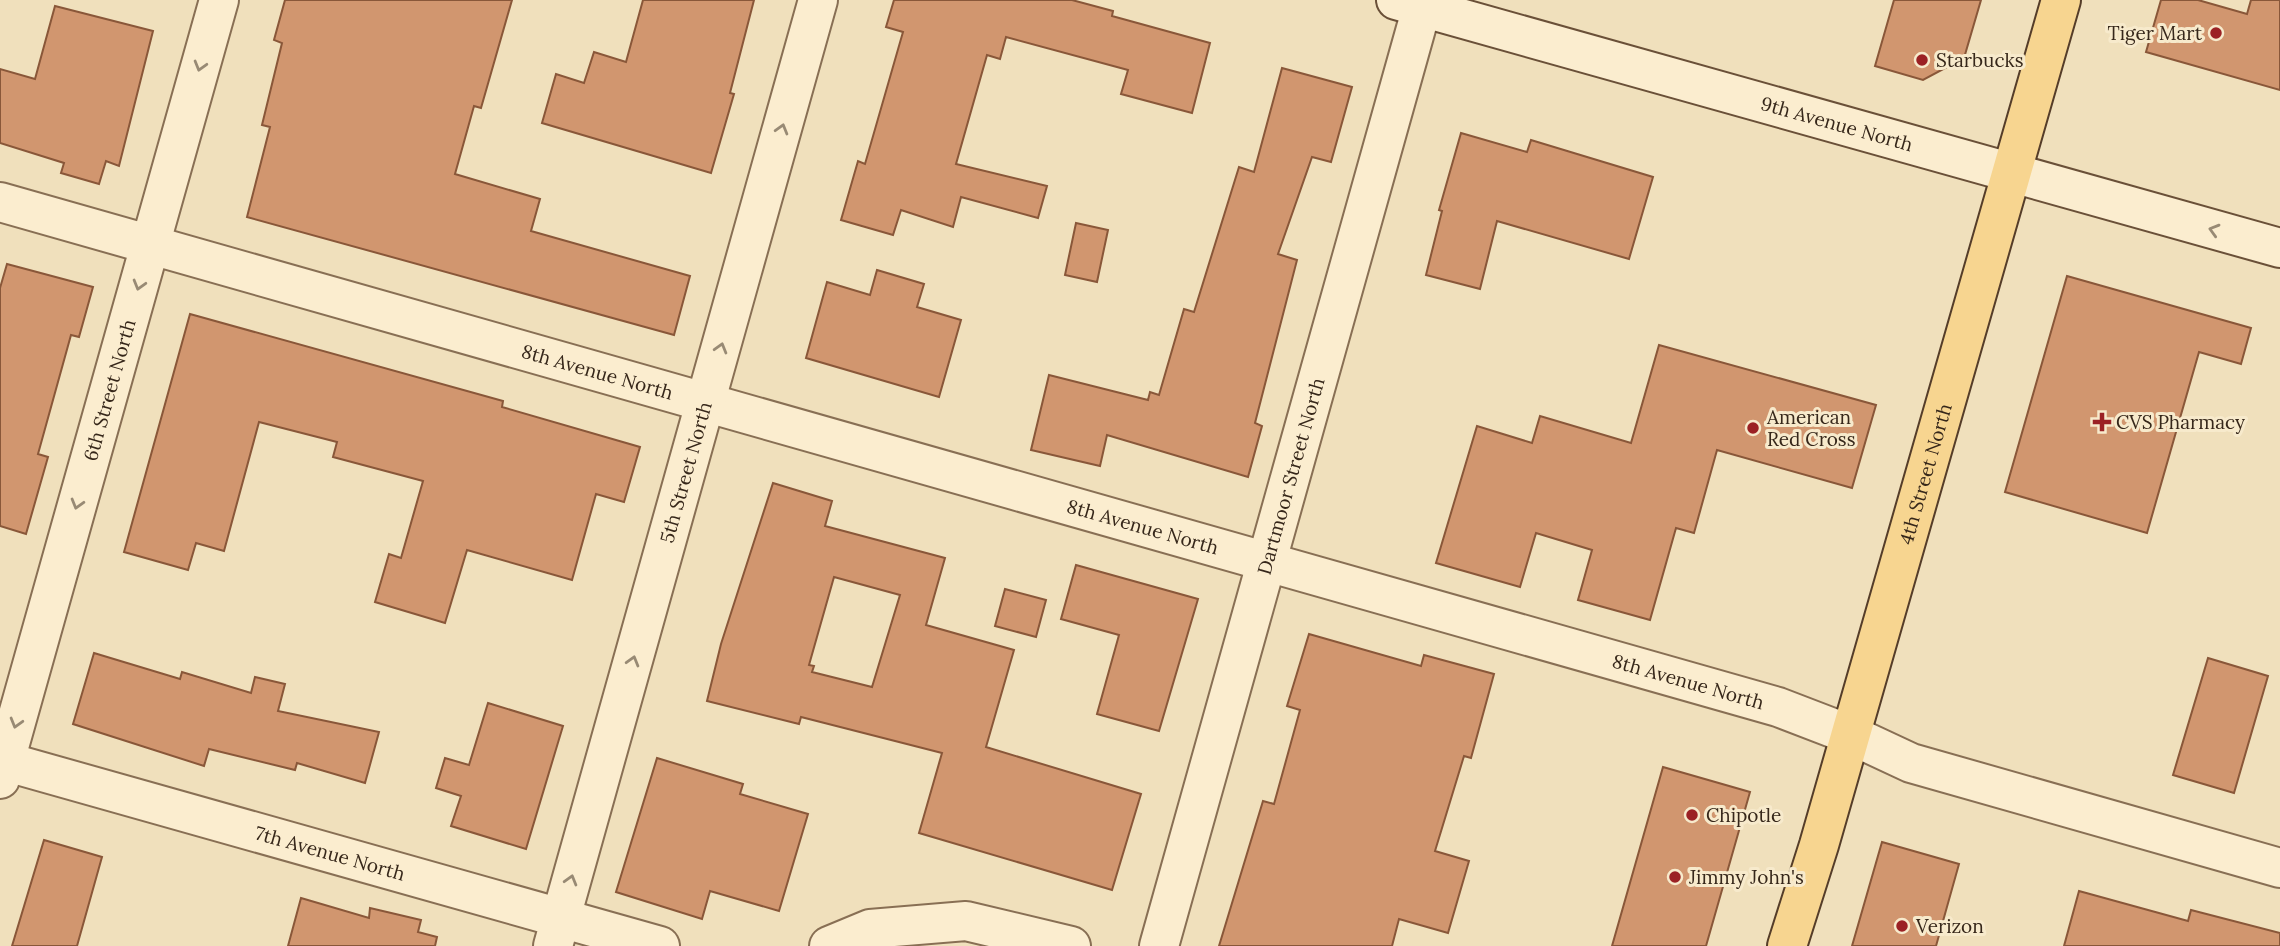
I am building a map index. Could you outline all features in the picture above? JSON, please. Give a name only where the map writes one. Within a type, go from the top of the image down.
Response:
[{"type":"main road","name":"4th Street North","points":[[1787,946],[1851,735],[2061,0]]},
{"type":"street","name":"6th Street North","points":[[2,767],[219,0]]},
{"type":"street","name":"5th Street North","points":[[556,932],[818,0]]},
{"type":"street","name":"9th Avenue North","points":[[1409,4],[2280,248]]},
{"type":"street","name":"Dartmoor Street North","points":[[1159,946],[1267,562],[1409,4]]},
{"type":"street","name":"8th Avenue North","points":[[0,202],[1778,708],[1851,735],[1912,763],[2280,868]]},
{"type":"street","name":"7th Avenue North","points":[[2,767],[556,932],[660,946]]},
{"type":"street","points":[[829,946],[870,929],[966,921],[1071,946]]},
{"type":"building","points":[[285,0],[512,0],[481,108],[474,106],[455,174],[540,199],[531,231],[690,276],[674,335],[247,217],[270,127],[262,125],[282,43],[274,40]]},
{"type":"building","points":[[643,0],[754,0],[730,93],[734,94],[711,173],[542,123],[556,74],[584,83],[594,52],[626,62]]},
{"type":"building","points":[[894,0],[1072,0],[1113,11],[1112,16],[1210,43],[1192,113],[1121,94],[1128,70],[1006,37],[1000,59],[987,55],[956,164],[1047,186],[1038,218],[961,197],[953,227],[901,210],[893,235],[841,220],[858,161],[865,164],[903,32],[886,27]]},
{"type":"building","points":[[1894,0],[1981,0],[1964,58],[1923,80],[1875,66]]},
{"type":"building","name":"Tiger Mart","points":[[2161,0],[2198,0],[2247,14],[2251,0],[2280,0],[2280,90],[2146,52]]},
{"type":"building","points":[[55,6],[153,31],[119,166],[106,161],[99,184],[61,173],[64,163],[0,143],[0,69],[35,79]]},
{"type":"building","points":[[1282,68],[1352,87],[1331,162],[1312,157],[1278,254],[1297,260],[1255,423],[1262,426],[1248,477],[1107,435],[1100,466],[1031,450],[1049,375],[1148,400],[1150,392],[1159,395],[1184,309],[1194,312],[1239,167],[1254,172]]},
{"type":"building","points":[[1461,133],[1527,152],[1531,140],[1653,177],[1629,259],[1497,221],[1480,289],[1426,275],[1442,211],[1439,210]]},
{"type":"building","points":[[1076,223],[1108,230],[1097,282],[1065,275]]},
{"type":"building","points":[[7,264],[93,287],[79,337],[71,335],[38,454],[48,457],[26,534],[0,526],[0,288]]},
{"type":"building","points":[[877,270],[924,284],[917,307],[961,320],[939,397],[806,358],[827,282],[870,295]]},
{"type":"building","name":"CVS Pharmacy","points":[[2067,276],[2251,328],[2241,364],[2199,352],[2147,533],[2005,492]]},
{"type":"building","points":[[190,314],[503,401],[502,407],[640,447],[624,502],[596,494],[572,580],[467,550],[445,623],[375,602],[389,554],[401,558],[423,481],[333,457],[337,442],[259,422],[224,551],[196,543],[188,570],[124,552]]},
{"type":"building","points":[[1659,345],[1876,405],[1852,488],[1717,450],[1694,533],[1676,528],[1650,620],[1578,600],[1592,550],[1536,533],[1520,587],[1436,563],[1477,426],[1532,443],[1540,416],[1631,443]]},
{"type":"building","points":[[773,483],[832,501],[825,526],[945,558],[926,625],[1014,650],[986,747],[1141,794],[1112,890],[919,833],[942,753],[801,717],[799,724],[707,701],[721,644]],"holes":[[[834,577],[900,595],[872,687],[812,672],[814,666],[809,665]]]},
{"type":"building","points":[[1076,565],[1198,599],[1159,731],[1097,714],[1119,635],[1061,619]]},
{"type":"building","points":[[1005,589],[1046,600],[1036,637],[995,626]]},
{"type":"building","points":[[1309,634],[1421,666],[1424,655],[1494,674],[1471,758],[1464,756],[1435,851],[1469,861],[1448,933],[1399,919],[1392,946],[1219,946],[1263,801],[1274,804],[1300,710],[1287,706]]},
{"type":"building","points":[[94,653],[180,679],[182,672],[251,693],[255,677],[285,684],[278,711],[379,732],[365,783],[297,763],[295,770],[209,749],[204,766],[73,724]]},
{"type":"building","points":[[2208,658],[2268,676],[2234,793],[2173,775]]},
{"type":"building","points":[[488,703],[563,726],[526,849],[451,826],[461,796],[436,788],[445,758],[469,765]]},
{"type":"building","points":[[657,758],[743,784],[740,794],[808,814],[779,911],[710,891],[702,919],[616,892]]},
{"type":"building","points":[[1663,767],[1750,792],[1706,946],[1612,946]]},
{"type":"building","points":[[44,840],[102,857],[77,946],[12,946]]},
{"type":"building","points":[[1882,842],[1959,864],[1936,946],[1852,946]]},
{"type":"building","points":[[2079,891],[2188,921],[2191,910],[2280,933],[2280,946],[2064,946]]},
{"type":"building","points":[[301,898],[369,918],[370,908],[421,920],[418,932],[437,937],[435,946],[288,946]]},
{"type":"place","name":"Tiger Mart","points":[[2216,33]]},
{"type":"place","name":"Starbucks","points":[[1922,60]]},
{"type":"place","name":"CVS Pharmacy","points":[[2102,422]]},
{"type":"place","name":"American Red Cross","points":[[1753,428]]},
{"type":"place","name":"Chipotle","points":[[1692,815]]},
{"type":"place","name":"Jimmy John's","points":[[1675,877]]},
{"type":"place","name":"Verizon","points":[[1902,926]]}]
